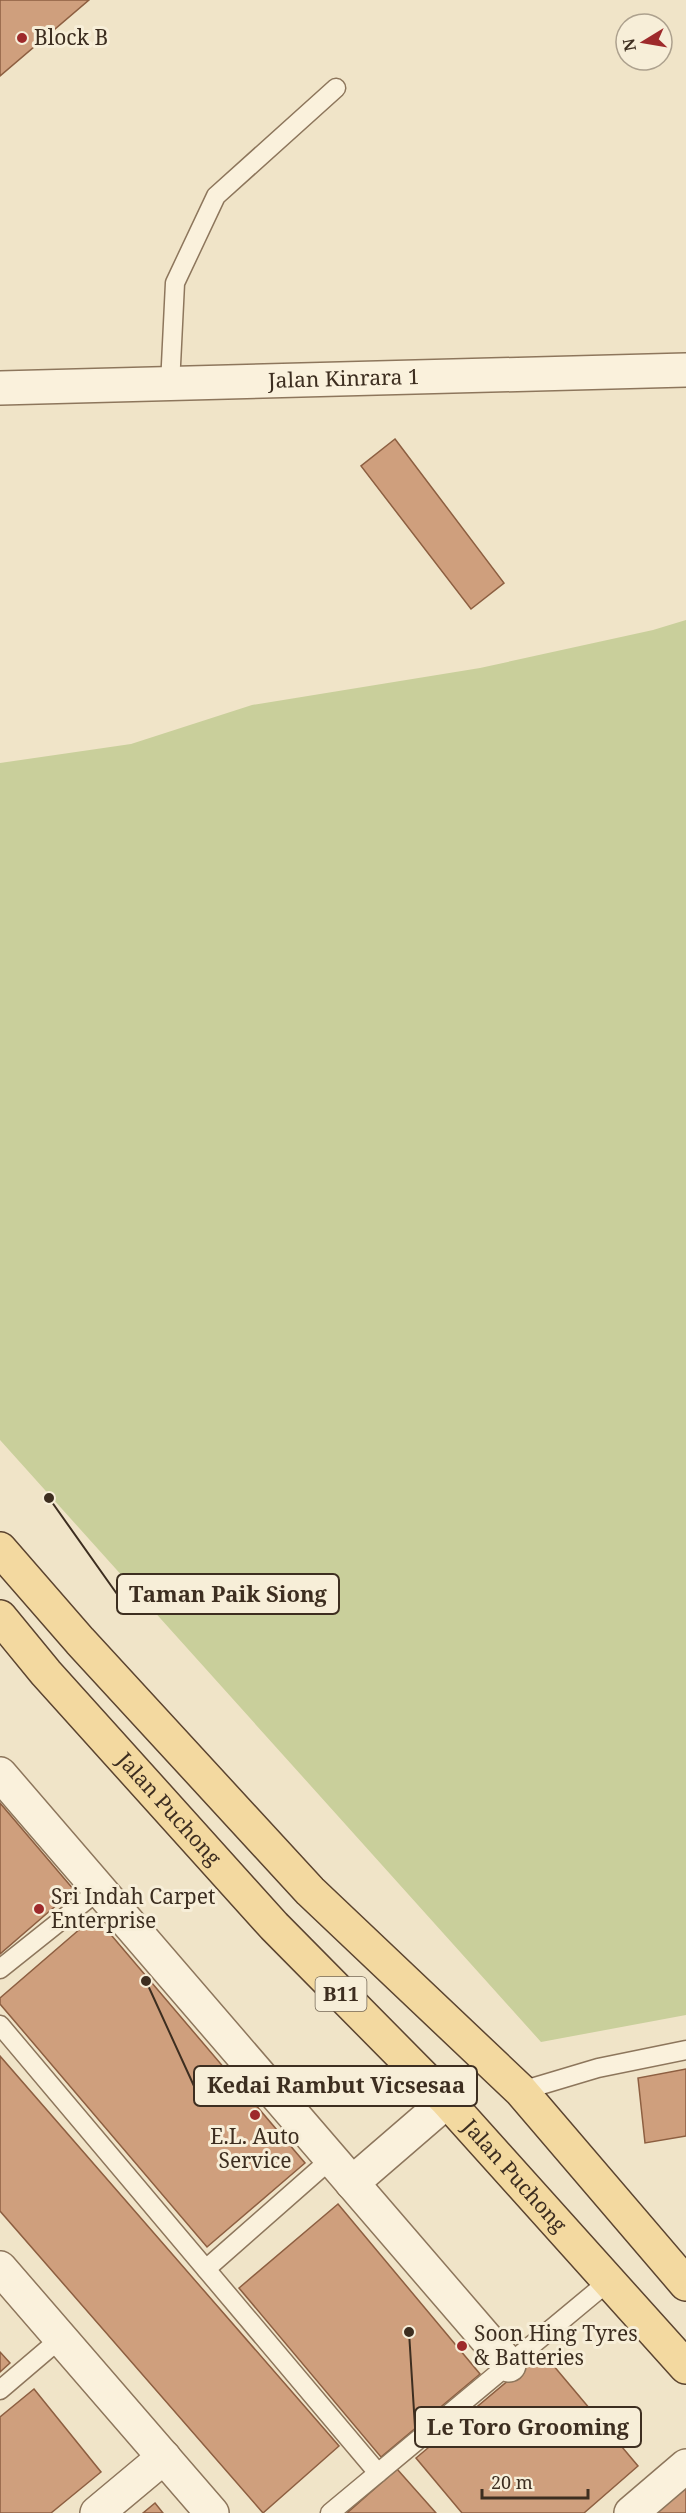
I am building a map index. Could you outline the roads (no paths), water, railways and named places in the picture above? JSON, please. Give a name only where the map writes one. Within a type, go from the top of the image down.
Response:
[{"type":"main road","name":"B11","points":[[0,1550],[80,1641],[310,1892],[521,2091],[686,2284]]},
{"type":"main road","name":"Jalan Puchong","points":[[0,1617],[46,1673],[274,1926],[447,2102],[686,2367]]},
{"type":"street","name":"Jalan Kinrara 1","points":[[0,388],[686,370]]},
{"type":"street","points":[[0,1774],[509,2365]]},
{"type":"street","points":[[342,2171],[447,2102]]},
{"type":"street","points":[[0,2268],[212,2513]]},
{"type":"street","points":[[97,2513],[164,2457]]},
{"type":"street","points":[[631,2513],[686,2466]]},
{"type":"lane","points":[[170,385],[176,283],[216,196],[336,88]]},
{"type":"lane","points":[[0,1969],[99,1890]]},
{"type":"lane","points":[[0,2025],[378,2473]]},
{"type":"lane","points":[[521,2091],[598,2068],[686,2050]]},
{"type":"lane","points":[[206,2269],[342,2171]]},
{"type":"lane","points":[[330,2513],[609,2281]]},
{"type":"lane","points":[[0,2390],[61,2338]]},
{"type":"place","name":"Block B","points":[[22,38]]},
{"type":"place","name":"Taman Paik Siong","points":[[49,1498]]},
{"type":"place","name":"Sri Indah Carpet Enterprise","points":[[39,1909]]},
{"type":"place","name":"Kedai Rambut Vicsesaa","points":[[146,1981]]},
{"type":"place","name":"E.L. Auto Service","points":[[255,2115]]},
{"type":"place","name":"Le Toro Grooming","points":[[409,2332]]},
{"type":"place","name":"Soon Hing Tyres & Batteries","points":[[462,2346]]}]
